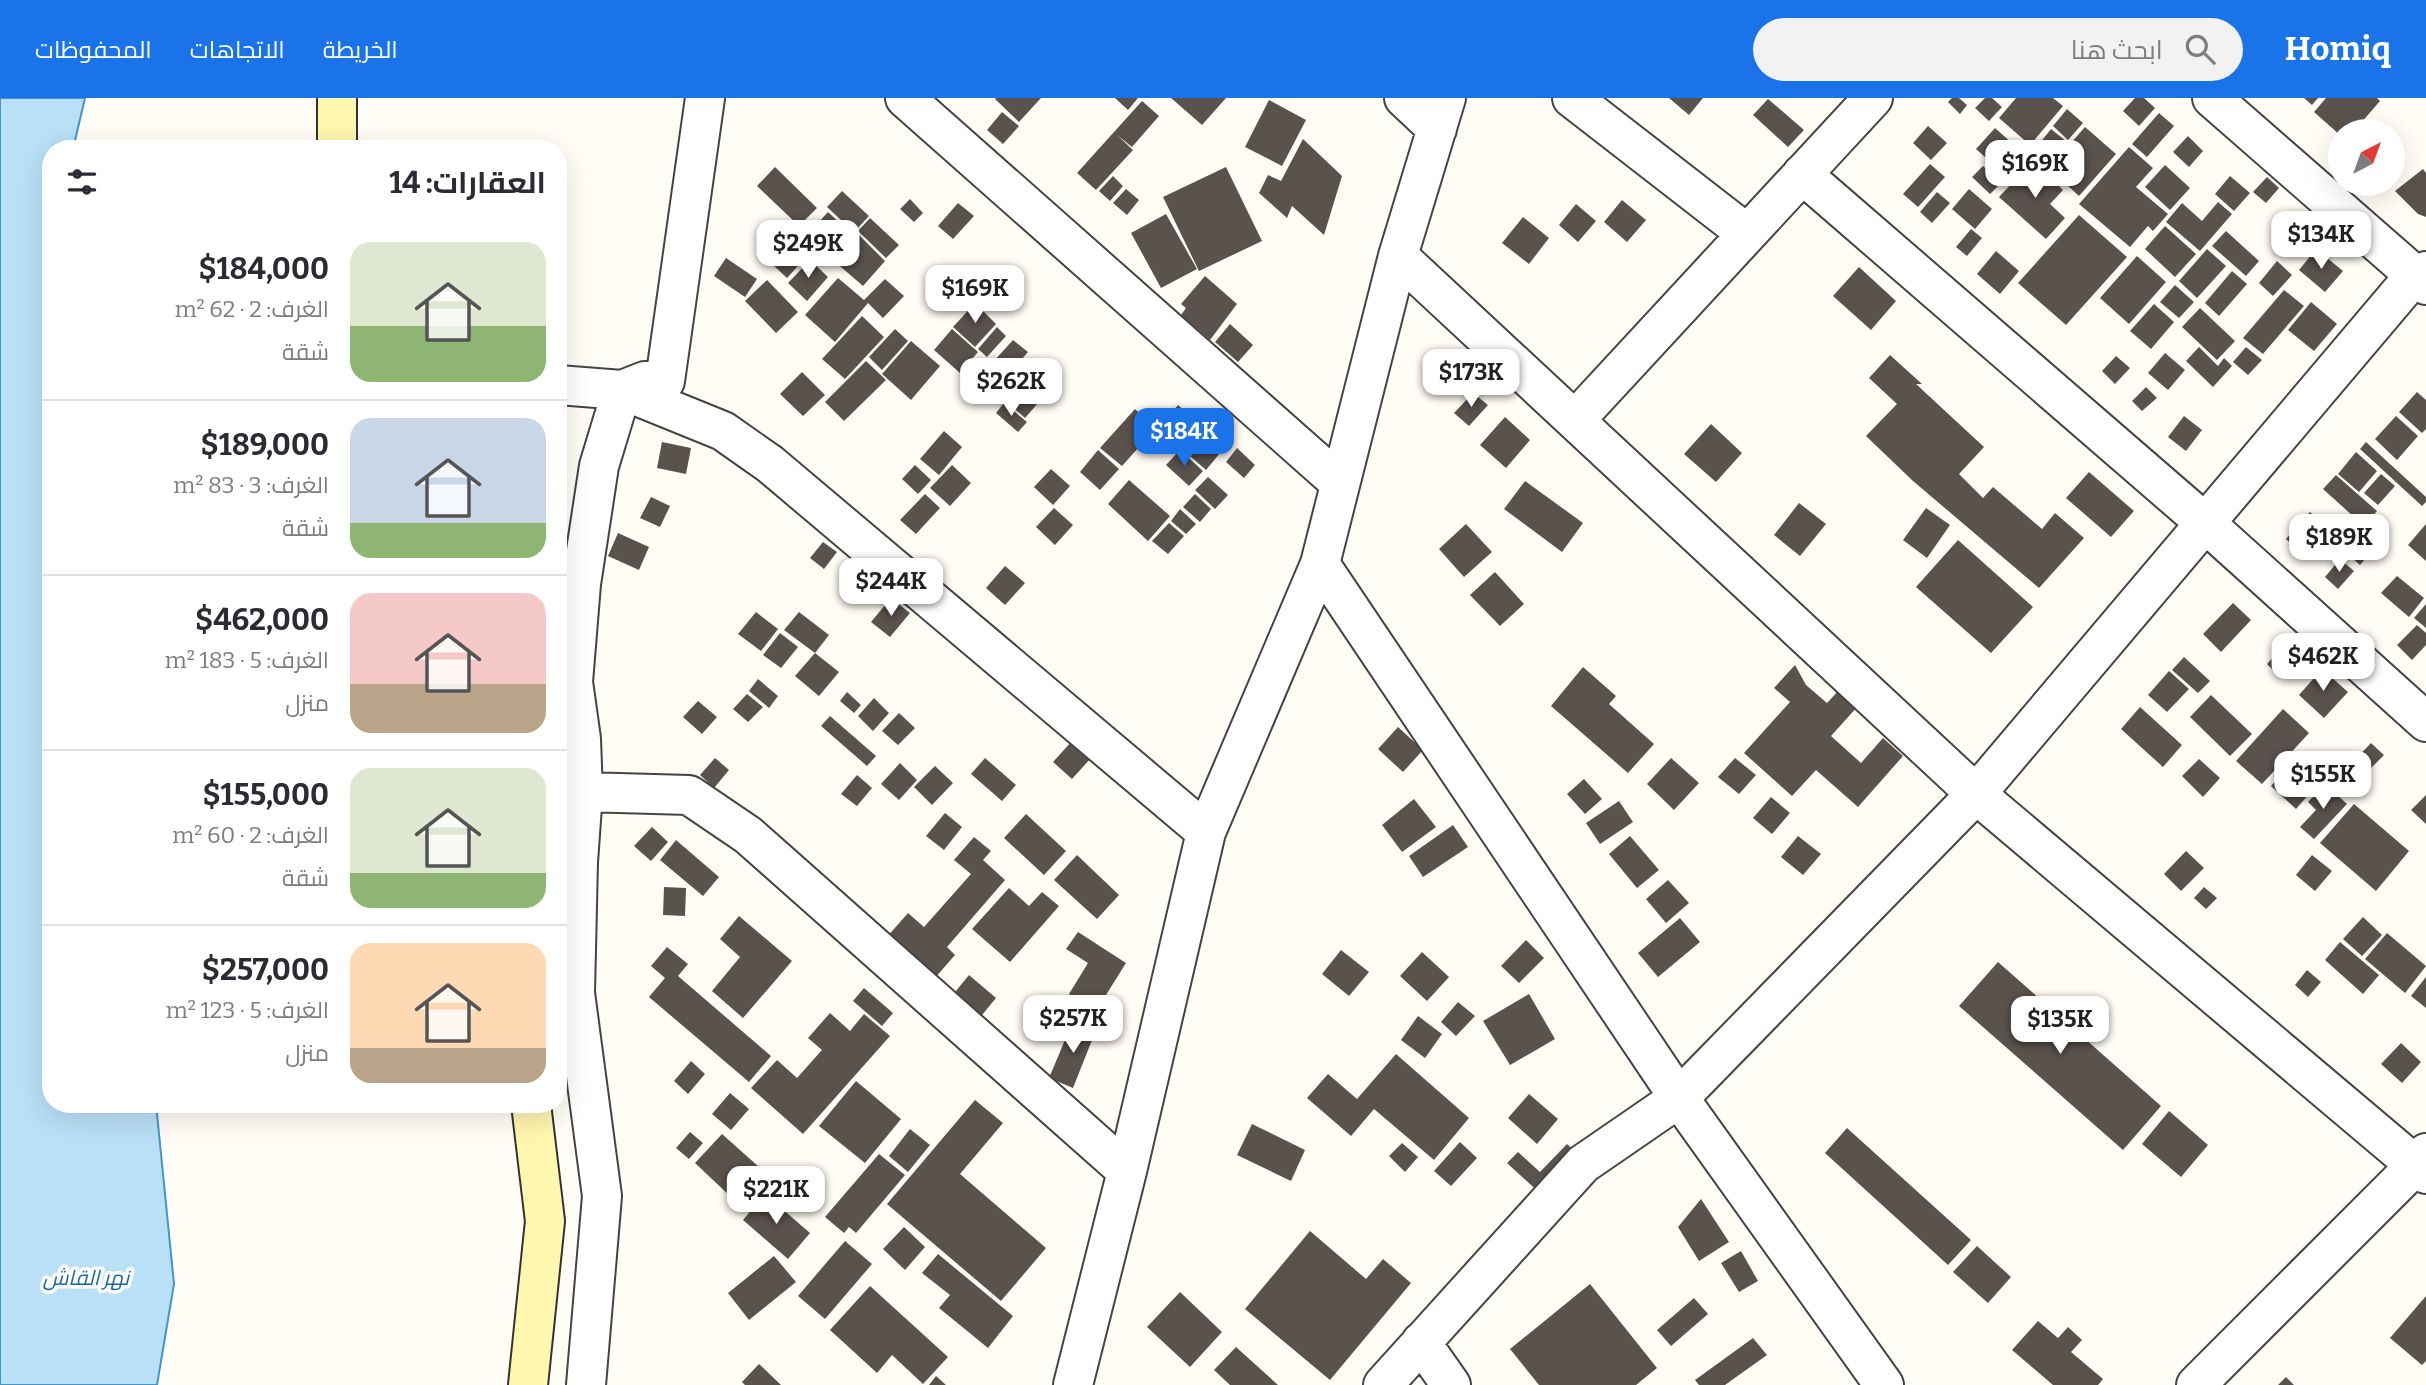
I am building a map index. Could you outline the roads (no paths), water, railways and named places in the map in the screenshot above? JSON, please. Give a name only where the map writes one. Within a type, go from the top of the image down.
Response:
[{"type":"main road","points":[[337,98],[337,140]]},
{"type":"main road","points":[[528,1385],[545,1221],[532,1113]]},
{"type":"street","points":[[622,390],[645,381],[665,381],[705,98]]},
{"type":"street","points":[[905,98],[1340,483]]},
{"type":"street","points":[[1073,1385],[1127,1171],[1206,832],[1320,564],[1398,256],[1442,114],[1404,98]]},
{"type":"street","points":[[1572,98],[1746,233]]},
{"type":"street","points":[[1576,419],[1873,98]]},
{"type":"street","points":[[1383,1385],[1583,1164],[1679,1098],[1976,794],[2204,522],[2422,277],[2212,98]]},
{"type":"street","points":[[1802,174],[2204,522],[2426,722]]},
{"type":"street","points":[[1398,256],[1976,794],[2423,1164],[2196,1385]]},
{"type":"street","points":[[567,386],[622,390],[723,431],[770,464],[1206,832]]},
{"type":"street","points":[[586,1385],[601,1196],[575,993],[578,862],[583,792],[581,739],[573,682],[580,584],[599,466],[622,390]]},
{"type":"street","points":[[1320,564],[1679,1098],[1884,1385]]},
{"type":"street","points":[[583,792],[689,795],[748,835],[1127,1171]]},
{"type":"street","points":[[1421,1342],[1451,1385]]},
{"type":"water","name":"نهر القاش","points":[[0,98],[85,98],[75,140],[42,140],[42,1113],[157,1113],[174,1284],[157,1385],[0,1385]]}]
